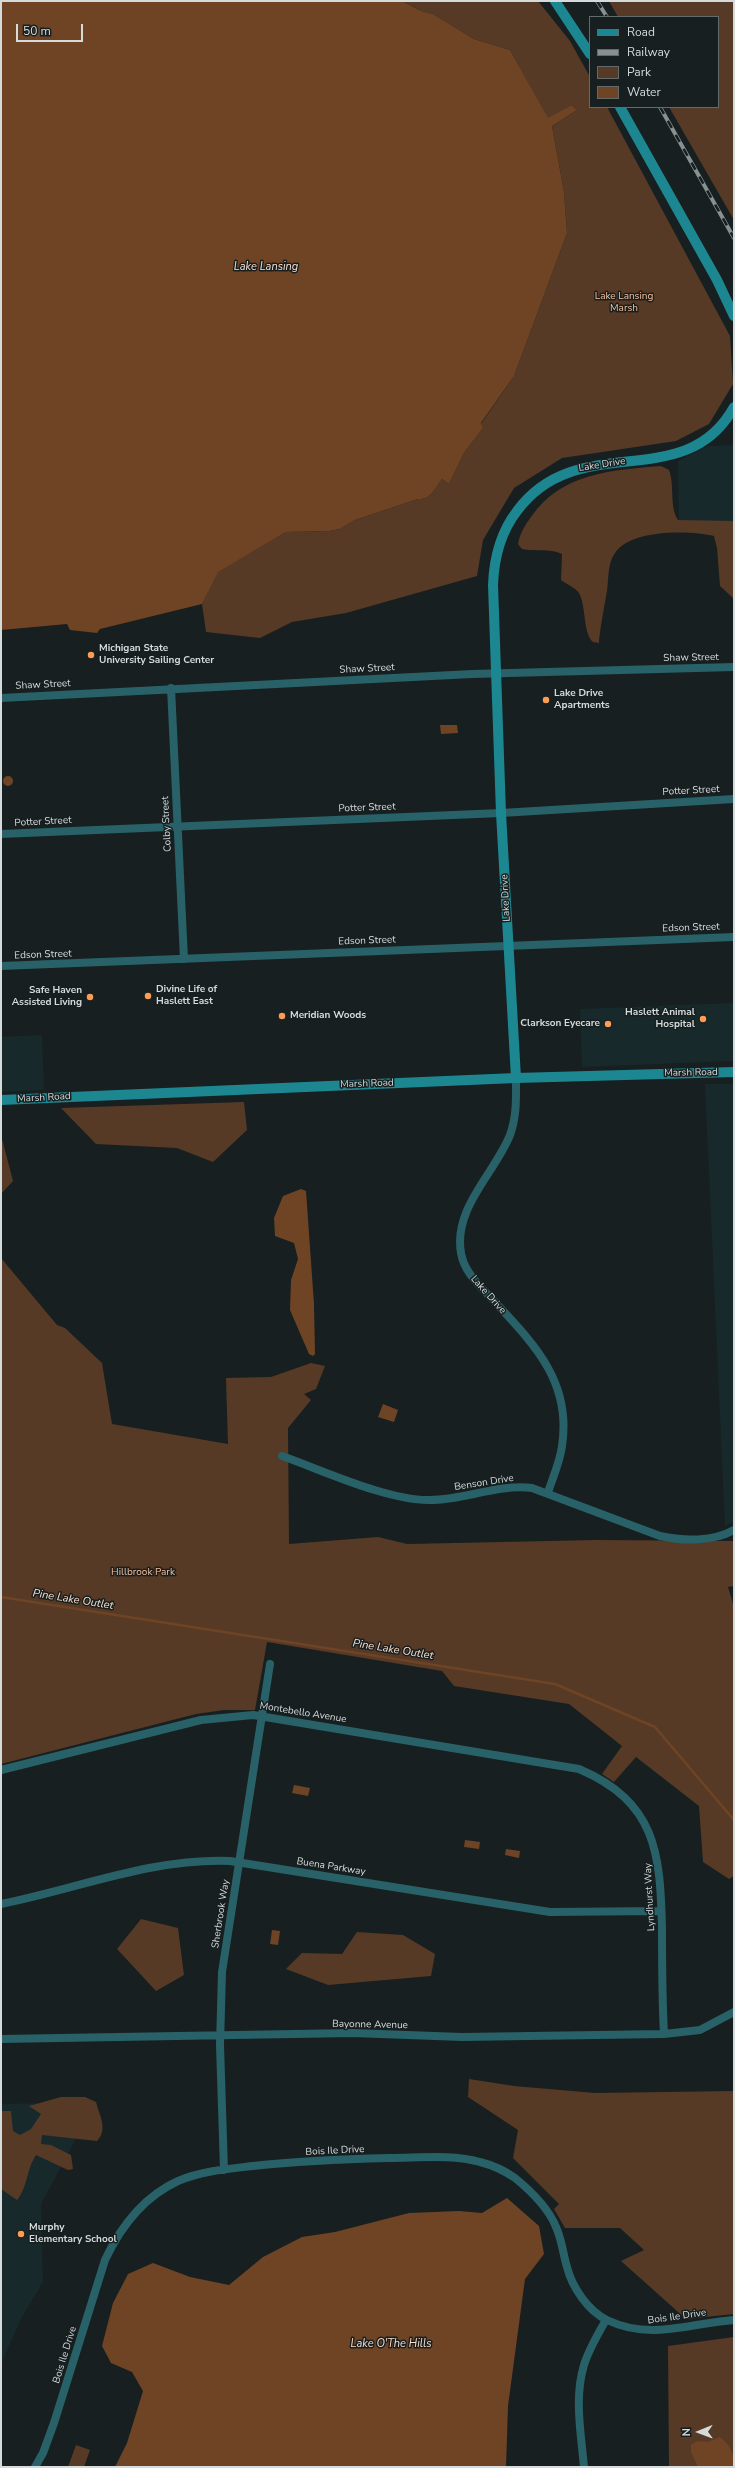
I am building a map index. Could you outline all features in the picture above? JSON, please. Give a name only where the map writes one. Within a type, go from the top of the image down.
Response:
[{"type":"street","points":[[555,1],[589,52]]},
{"type":"street","points":[[621,108],[717,280],[734,316]]},
{"type":"street","name":"Lake Drive","points":[[548,1492],[560,1458],[563,1435],[562,1412],[557,1388],[547,1364],[532,1343],[466,1269],[460,1246],[463,1220],[503,1149],[511,1130],[516,1103],[516,1078],[501,813],[494,585],[495,560],[502,537],[521,505],[550,481],[573,470],[598,465],[668,457],[682,453],[697,446],[714,434],[734,407]]},
{"type":"street","name":"Shaw Street","points":[[1,698],[172,688],[497,673],[734,667]]},
{"type":"street","name":"Colby Street","points":[[172,688],[184,959]]},
{"type":"street","name":"Potter Street","points":[[1,834],[501,813],[734,799]]},
{"type":"street","name":"Edson Street","points":[[1,966],[734,937]]},
{"type":"street","name":"Marsh Road","points":[[1,1100],[516,1078],[734,1072]]},
{"type":"street","name":"Benson Drive","points":[[282,1456],[395,1495],[416,1499],[448,1499],[512,1487],[532,1488],[548,1492],[644,1532],[666,1537],[700,1539],[734,1530]]},
{"type":"street","name":"Sherbrook Way","points":[[224,2170],[220,2035],[222,1972],[270,1664]]},
{"type":"street","name":"Montebello Avenue","points":[[1,1770],[201,1720],[227,1716],[263,1716],[566,1766],[579,1769],[602,1780]]},
{"type":"street","name":"Lyndhurst Way","points":[[602,1780],[627,1800],[639,1814],[648,1829],[659,1862],[664,2034]]},
{"type":"street","name":"Buena Parkway","points":[[1,1904],[168,1864],[213,1860],[240,1862],[550,1912],[661,1911]]},
{"type":"street","name":"Bayonne Avenue","points":[[1,2040],[353,2033],[462,2037],[664,2034],[700,2030],[734,2012]]},
{"type":"street","name":"Bois Ile Drive","points":[[35,2467],[43,2453],[54,2423],[105,2260],[115,2240],[126,2223],[151,2197],[178,2182],[197,2174],[224,2170],[342,2159],[465,2159],[497,2168],[530,2190],[544,2207],[556,2226],[571,2279],[588,2305],[606,2320],[643,2332],[658,2332],[734,2320]]},
{"type":"street","points":[[584,2467],[579,2413],[580,2382],[584,2364],[606,2320]]},
{"type":"shaded area","points":[[734,445],[734,566],[722,523],[679,524],[678,461],[708,446]]},
{"type":"shaded area","points":[[734,1003],[734,1061],[582,1067],[580,1009]]},
{"type":"shaded area","points":[[42,1035],[44,1090],[1,1092],[1,1037]]},
{"type":"shaded area","points":[[705,1084],[734,1084],[734,1522],[725,1526]]},
{"type":"shaded area","name":"Murphy Elementary School","points":[[96,2102],[41,2204],[43,2282],[21,2319],[1,2364],[1,2104]]},
{"type":"green space","name":"Lake Lansing Marsh","points":[[402,1],[538,1],[570,41],[589,75],[589,108],[608,108],[730,336],[733,384],[709,424],[676,441],[562,458],[514,488],[483,540],[477,576],[346,613],[292,622],[260,638],[206,632],[202,604],[217,572],[286,532],[330,531],[340,529],[355,520],[418,499],[426,498],[432,493],[442,479],[449,484],[464,453],[483,428],[481,424],[514,376],[567,233],[564,192],[552,126],[577,110],[572,105],[548,119],[510,50],[474,39],[433,14],[421,11]]},
{"type":"green space","points":[[609,1],[734,1],[734,220],[670,108],[719,108],[719,16],[617,16]]},
{"type":"green space","points":[[661,466],[669,470],[671,476],[674,509],[678,520],[734,521],[734,599],[720,586],[717,548],[714,536],[676,532],[647,535],[633,539],[623,545],[612,557],[609,567],[599,643],[593,642],[588,633],[583,605],[578,591],[561,580],[562,554],[553,551],[522,549],[518,544],[520,536],[531,517],[543,502],[557,491],[572,483],[589,476],[606,472]]},
{"type":"green space","points":[[244,1102],[247,1130],[213,1162],[177,1148],[96,1144],[61,1108]]},
{"type":"green space","points":[[1,1135],[13,1181],[1,1194]]},
{"type":"green space","name":"Hillbrook Park","points":[[1,1258],[57,1325],[65,1328],[102,1363],[112,1424],[228,1444],[226,1378],[271,1377],[311,1363],[325,1366],[316,1389],[304,1394],[311,1400],[288,1428],[289,1544],[378,1537],[407,1544],[596,1540],[734,1541],[734,1586],[728,1587],[734,1607],[734,1876],[729,1879],[703,1862],[699,1806],[636,1757],[614,1782],[602,1774],[622,1746],[569,1704],[454,1686],[442,1671],[267,1642],[255,1710],[224,1710],[196,1714],[1,1764]]},
{"type":"green space","points":[[141,1919],[178,1928],[184,1975],[156,1991],[117,1949]]},
{"type":"green space","points":[[357,1932],[403,1935],[435,1954],[431,1976],[328,1985],[286,1969],[302,1953],[342,1954]]},
{"type":"green space","points":[[469,2079],[514,2086],[595,2093],[734,2091],[734,2314],[686,2319],[621,2261],[644,2250],[620,2228],[565,2228],[554,2209],[559,2204],[513,2158],[518,2130],[468,2097]]},
{"type":"green space","points":[[61,2097],[85,2097],[96,2102],[103,2127],[102,2132],[97,2141],[42,2135],[41,2144],[51,2145],[71,2155],[73,2169],[68,2170],[36,2155],[30,2167],[21,2195],[17,2200],[1,2189],[1,2111],[11,2111],[13,2131],[20,2135],[31,2129],[41,2114],[29,2106]]},
{"type":"green space","points":[[734,2337],[734,2467],[669,2467],[668,2346]]},
{"type":"green space","points":[[76,2445],[90,2450],[84,2467],[68,2467]]},
{"type":"water","name":"Lake Lansing","points":[[1,1],[402,1],[421,11],[433,14],[474,39],[510,50],[548,118],[572,105],[577,110],[552,126],[564,192],[567,233],[514,376],[481,423],[483,428],[464,453],[449,484],[442,479],[432,493],[426,498],[418,499],[355,520],[340,529],[330,531],[286,532],[218,572],[202,604],[100,629],[97,633],[70,630],[67,624],[1,630]]},
{"type":"water","points":[[440,725],[457,725],[458,733],[441,734]]},
{"type":"water","points":[[6,776],[10,776],[12,777],[12,785],[6,786],[3,783],[3,779]]},
{"type":"water","points":[[301,1189],[306,1191],[314,1304],[315,1354],[313,1356],[309,1354],[290,1310],[291,1280],[298,1259],[294,1243],[275,1236],[274,1218],[283,1196]]},
{"type":"water","points":[[383,1404],[398,1410],[394,1422],[378,1417]]},
{"type":"water","points":[[294,1785],[310,1788],[308,1796],[292,1793]]},
{"type":"water","points":[[465,1840],[480,1842],[479,1849],[464,1847]]},
{"type":"water","points":[[506,1849],[520,1851],[519,1858],[505,1855]]},
{"type":"water","points":[[272,1930],[280,1931],[278,1945],[270,1944]]},
{"type":"water","name":"Lake O'The Hills","points":[[507,2198],[539,2226],[544,2254],[525,2279],[508,2406],[506,2467],[115,2467],[127,2443],[143,2391],[132,2372],[111,2363],[102,2346],[113,2303],[128,2274],[153,2263],[190,2277],[229,2285],[263,2257],[302,2237],[335,2232],[409,2213],[459,2211],[482,2213]]},
{"type":"water","points":[[720,2437],[731,2450],[734,2467],[698,2467],[691,2452],[691,2445],[697,2441],[708,2442]]},
{"type":"waterway","name":"Pine Lake Outlet","points":[[1,1597],[555,1684],[655,1727],[734,1820]]},
{"type":"railway","points":[[597,1],[606,16]]},
{"type":"railway","points":[[661,108],[734,238]]},
{"type":"place","name":"Michigan State University Sailing Center","points":[[91,655]]},
{"type":"place","name":"Lake Drive Apartments","points":[[546,700]]},
{"type":"place","name":"Divine Life of Haslett East","points":[[148,996]]},
{"type":"place","name":"Safe Haven Assisted Living","points":[[90,997]]},
{"type":"place","name":"Meridian Woods","points":[[282,1016]]},
{"type":"place","name":"Haslett Animal Hospital","points":[[703,1019]]},
{"type":"place","name":"Clarkson Eyecare","points":[[608,1024]]},
{"type":"place","name":"Murphy Elementary School","points":[[21,2234]]}]
